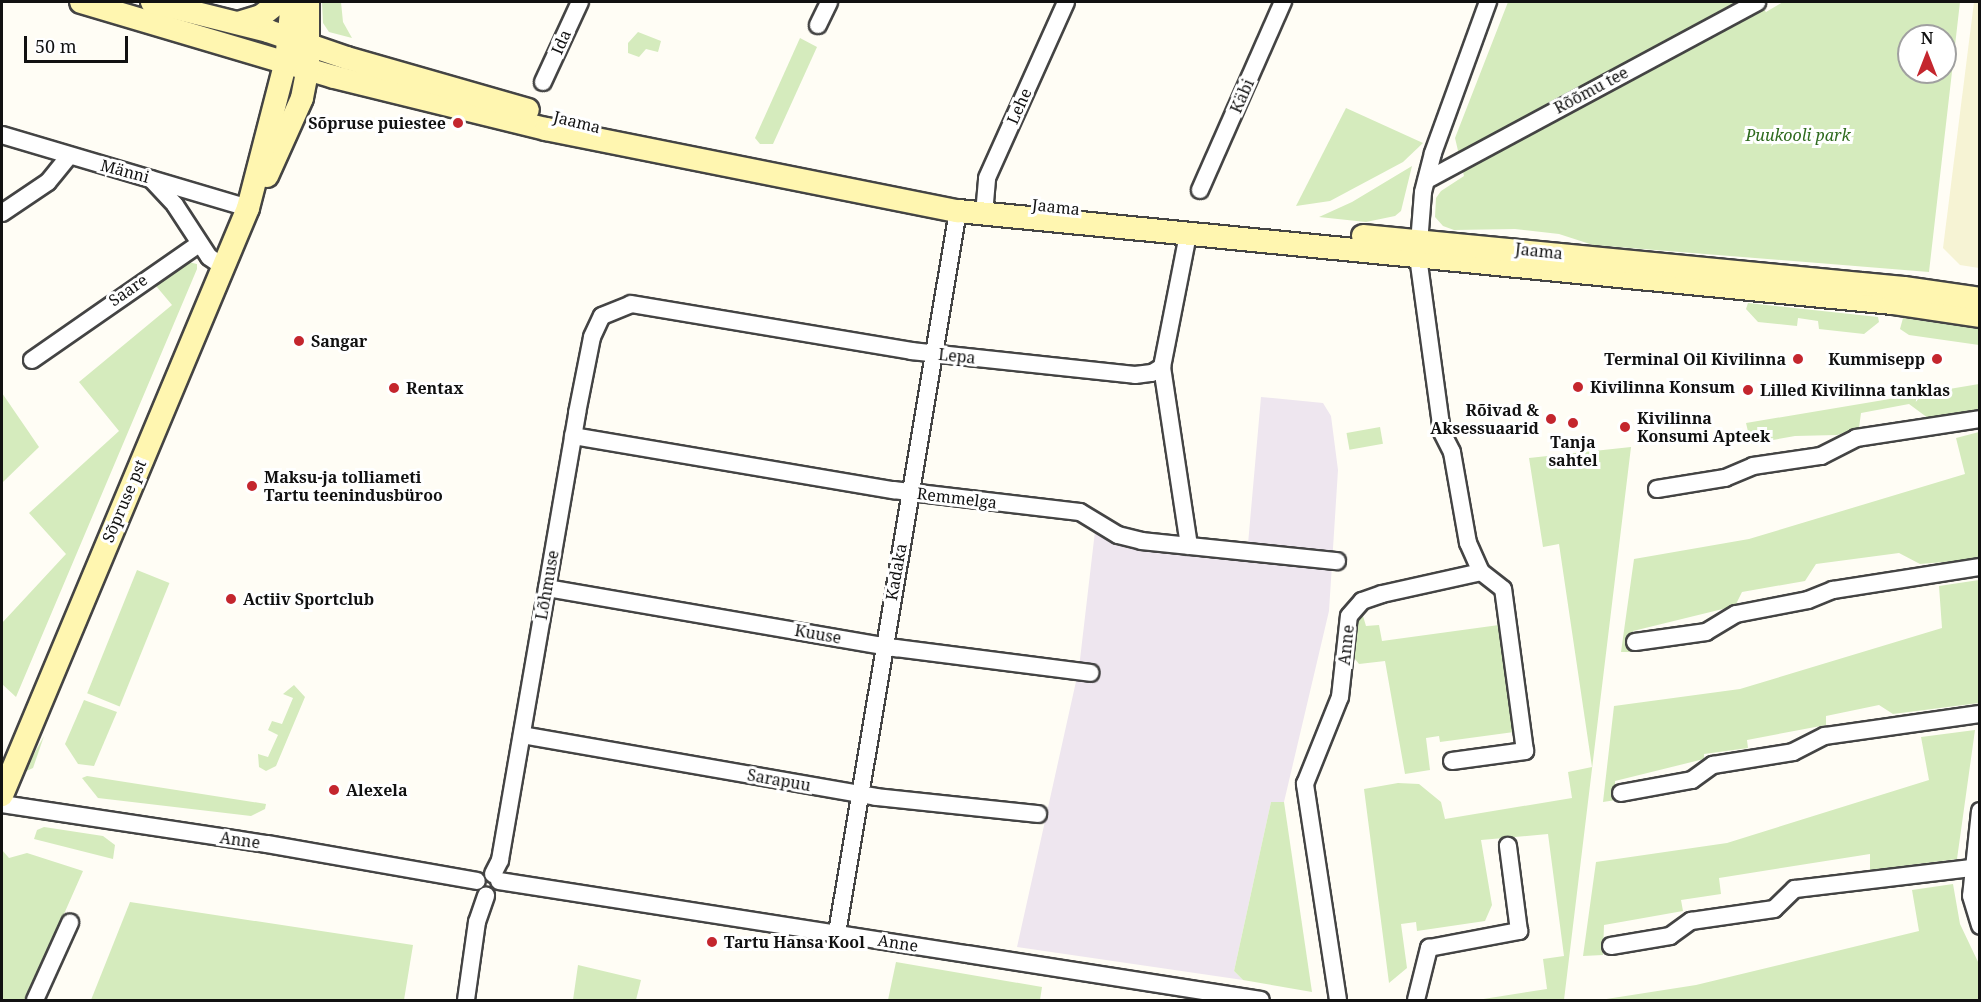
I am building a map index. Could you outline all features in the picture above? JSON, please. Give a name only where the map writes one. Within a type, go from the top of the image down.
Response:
[{"type":"main road","name":"Jaama","points":[[81,2],[297,64],[546,129],[958,210],[985,207],[1288,233],[1893,303],[1980,316]]},
{"type":"main road","name":"Jaama","points":[[152,2],[238,23],[550,116],[665,144],[985,207],[1188,234],[1417,247],[1904,288],[1980,299]]},
{"type":"main road","points":[[238,23],[261,16],[279,2]]},
{"type":"main road","points":[[292,2],[298,41]]},
{"type":"main road","points":[[298,41],[308,2]]},
{"type":"main road","name":"Sõpruse pst","points":[[2,795],[248,208],[297,64],[298,41]]},
{"type":"street","name":"Ida","points":[[543,82],[580,2]]},
{"type":"street","points":[[818,25],[829,2]]},
{"type":"street","name":"Lehe","points":[[985,207],[987,178],[1066,2]]},
{"type":"street","name":"Käbi","points":[[1200,190],[1283,2]]},
{"type":"street","points":[[1452,761],[1525,751],[1503,589],[1480,572],[1468,543],[1452,452],[1442,432],[1417,247],[1427,180],[1443,121],[1488,2]]},
{"type":"street","name":"Rõõmu tee","points":[[1427,180],[1757,2]]},
{"type":"street","name":"Männi","points":[[2,135],[69,156],[185,187],[248,208]]},
{"type":"street","points":[[2,213],[48,182],[69,156]]},
{"type":"street","points":[[150,178],[175,205],[208,257],[224,267]]},
{"type":"street","points":[[175,205],[185,187]]},
{"type":"street","name":"Kadaka","points":[[837,933],[883,645],[958,210]]},
{"type":"street","points":[[1188,234],[1162,367],[1189,546]]},
{"type":"street","name":"Saare","points":[[32,360],[199,244]]},
{"type":"street","name":"Lepa","points":[[619,309],[631,304],[933,354],[1135,375],[1162,367]]},
{"type":"street","name":"Lõhmuse","points":[[496,877],[592,337],[602,316],[619,309]]},
{"type":"street","points":[[1657,489],[1725,478],[1753,465],[1821,456],[1857,438],[1980,419]]},
{"type":"street","name":"Remmelga","points":[[573,436],[909,492],[1080,512],[1118,535],[1189,546],[1337,561]]},
{"type":"street","points":[[1635,642],[1706,632],[1736,614],[1808,600],[1833,590],[1980,567]]},
{"type":"street","name":"Anne","points":[[1338,1000],[1305,784],[1340,697],[1349,616],[1362,601],[1382,594],[1480,572]]},
{"type":"street","name":"Kuuse","points":[[547,588],[883,645],[1090,673]]},
{"type":"street","points":[[1621,793],[1692,780],[1713,765],[1793,752],[1825,735],[1980,714]]},
{"type":"street","name":"Sarapuu","points":[[522,735],[860,794],[1038,814]]},
{"type":"street","name":"Anne","points":[[2,804],[267,844],[477,881]]},
{"type":"street","points":[[1980,811],[1972,868],[1972,906],[1980,926]]},
{"type":"street","points":[[1416,1000],[1429,948],[1519,931],[1508,846]]},
{"type":"street","points":[[1611,946],[1670,936],[1690,921],[1774,909],[1795,889],[1972,868]]},
{"type":"street","points":[[466,1000],[477,922],[486,896],[498,891],[496,877],[485,873],[477,881],[477,889],[486,896]]},
{"type":"street","name":"Anne","points":[[496,877],[1225,998],[1261,1000]]},
{"type":"street","points":[[35,1000],[69,923]]},
{"type":"shaded area","points":[[1974,2],[1980,2],[1979,268],[1960,265],[1943,248]]},
{"type":"shaded area","points":[[1261,397],[1323,403],[1331,416],[1338,470],[1329,611],[1284,802],[1271,802],[1234,971],[1243,980],[1017,947],[1079,668],[1097,514],[1125,531],[1248,544]]},
{"type":"green space","points":[[322,2],[341,2],[343,22],[352,38],[329,32],[323,23]]},
{"type":"green space","name":"Puukooli park","points":[[1508,2],[1757,2],[1766,12],[1783,2],[1960,2],[1957,28],[1957,24],[1897,24],[1897,84],[1951,84],[1929,272],[1593,245],[1559,234],[1515,229],[1454,230],[1443,226],[1435,217],[1436,198],[1441,191],[1464,176],[1455,138]]},
{"type":"green space","points":[[638,32],[661,41],[658,52],[646,49],[639,57],[628,53],[628,43]]},
{"type":"green space","points":[[800,38],[817,47],[773,144],[760,144],[755,138]]},
{"type":"green space","points":[[1346,108],[1423,143],[1403,162],[1330,201],[1296,206]]},
{"type":"green space","points":[[1412,166],[1401,211],[1395,216],[1366,222],[1319,217],[1352,202]]},
{"type":"green space","points":[[183,261],[197,264],[197,269],[16,697],[2,684],[2,623],[66,554],[29,513],[119,431],[79,382],[172,305],[151,280]]},
{"type":"green space","points":[[1748,303],[1878,317],[1879,322],[1864,334],[1819,329],[1818,321],[1798,318],[1797,326],[1758,322],[1746,309]]},
{"type":"green space","points":[[1903,318],[1979,329],[1979,345],[1909,335],[1900,329]]},
{"type":"green space","points":[[1979,384],[1979,413],[1932,421],[1909,404],[1861,413],[1859,428],[1837,435],[1795,436],[1751,444],[1746,423]]},
{"type":"green space","points":[[2,393],[39,447],[2,483]]},
{"type":"green space","points":[[1380,427],[1383,444],[1349,450],[1347,433]]},
{"type":"green space","points":[[1979,432],[1979,559],[1920,564],[1899,553],[1816,564],[1805,581],[1742,592],[1735,606],[1633,631],[1632,652],[1621,652],[1634,559],[1749,539],[1965,474],[1956,438]]},
{"type":"green space","points":[[1631,447],[1564,1000],[1477,1000],[1547,989],[1543,959],[1564,956],[1548,834],[1481,840],[1492,905],[1485,921],[1417,931],[1416,922],[1401,924],[1407,968],[1389,983],[1364,789],[1398,783],[1419,784],[1441,802],[1445,819],[1572,798],[1568,772],[1592,767],[1559,544],[1543,547],[1529,458]]},
{"type":"green space","points":[[137,570],[169,583],[120,706],[87,693]]},
{"type":"green space","points":[[1979,580],[1979,703],[1893,714],[1879,705],[1826,716],[1826,725],[1747,740],[1748,748],[1704,754],[1704,759],[1615,781],[1616,800],[1603,802],[1614,706],[1740,689],[1942,628],[1939,586]]},
{"type":"green space","points":[[1363,616],[1366,626],[1379,625],[1382,641],[1499,625],[1514,732],[1440,742],[1439,736],[1426,738],[1430,770],[1405,774],[1385,661],[1359,664],[1351,654],[1357,620]]},
{"type":"green space","points":[[294,685],[305,697],[276,766],[266,771],[259,767],[258,754],[268,757],[278,735],[268,730],[272,721],[282,724],[293,698],[283,694]]},
{"type":"green space","points":[[84,700],[117,712],[94,766],[78,764],[65,744]]},
{"type":"green space","points":[[1975,730],[1957,859],[1870,870],[1870,854],[1719,878],[1721,894],[1681,900],[1683,911],[1604,925],[1603,955],[1583,956],[1596,862],[1727,843],[1929,780],[1921,737]]},
{"type":"green space","points":[[44,736],[33,768],[24,772]]},
{"type":"green space","points":[[87,776],[266,804],[265,809],[251,816],[98,798],[82,778]]},
{"type":"green space","points":[[1271,802],[1284,802],[1312,992],[1243,980],[1234,971]]},
{"type":"green space","points":[[44,827],[103,836],[115,845],[113,859],[34,839],[37,830]]},
{"type":"green space","points":[[2,850],[9,858],[27,853],[83,871],[26,1000],[2,1000]]},
{"type":"green space","points":[[1953,884],[1960,924],[1979,964],[1979,1000],[1600,1000],[1696,985],[1919,931],[1912,890]]},
{"type":"green space","points":[[130,902],[413,945],[404,1000],[91,1000]]},
{"type":"green space","points":[[896,962],[1042,987],[1040,1000],[888,1000]]},
{"type":"green space","points":[[578,965],[641,980],[636,1000],[573,1000]]},
{"type":"place","name":"Sõpruse puiestee","points":[[458,123]]},
{"type":"place","name":"Sangar","points":[[299,341]]},
{"type":"place","name":"Terminal Oil Kivilinna","points":[[1798,359]]},
{"type":"place","name":"Kummisepp","points":[[1937,359]]},
{"type":"place","name":"Kivilinna Konsum","points":[[1578,387]]},
{"type":"place","name":"Rentax","points":[[394,388]]},
{"type":"place","name":"Lilled Kivilinna tanklas","points":[[1748,390]]},
{"type":"place","name":"Rõivad & Aksessuaarid","points":[[1551,419]]},
{"type":"place","name":"Tanja sahtel","points":[[1573,423]]},
{"type":"place","name":"Kivilinna Konsumi Apteek","points":[[1625,427]]},
{"type":"place","name":"Maksu-ja tolliameti Tartu teenindusbüroo","points":[[252,486]]},
{"type":"place","name":"Actiiv Sportclub","points":[[231,599]]},
{"type":"place","name":"Alexela","points":[[334,790]]},
{"type":"place","name":"Tartu Hansa Kool","points":[[712,942]]}]
